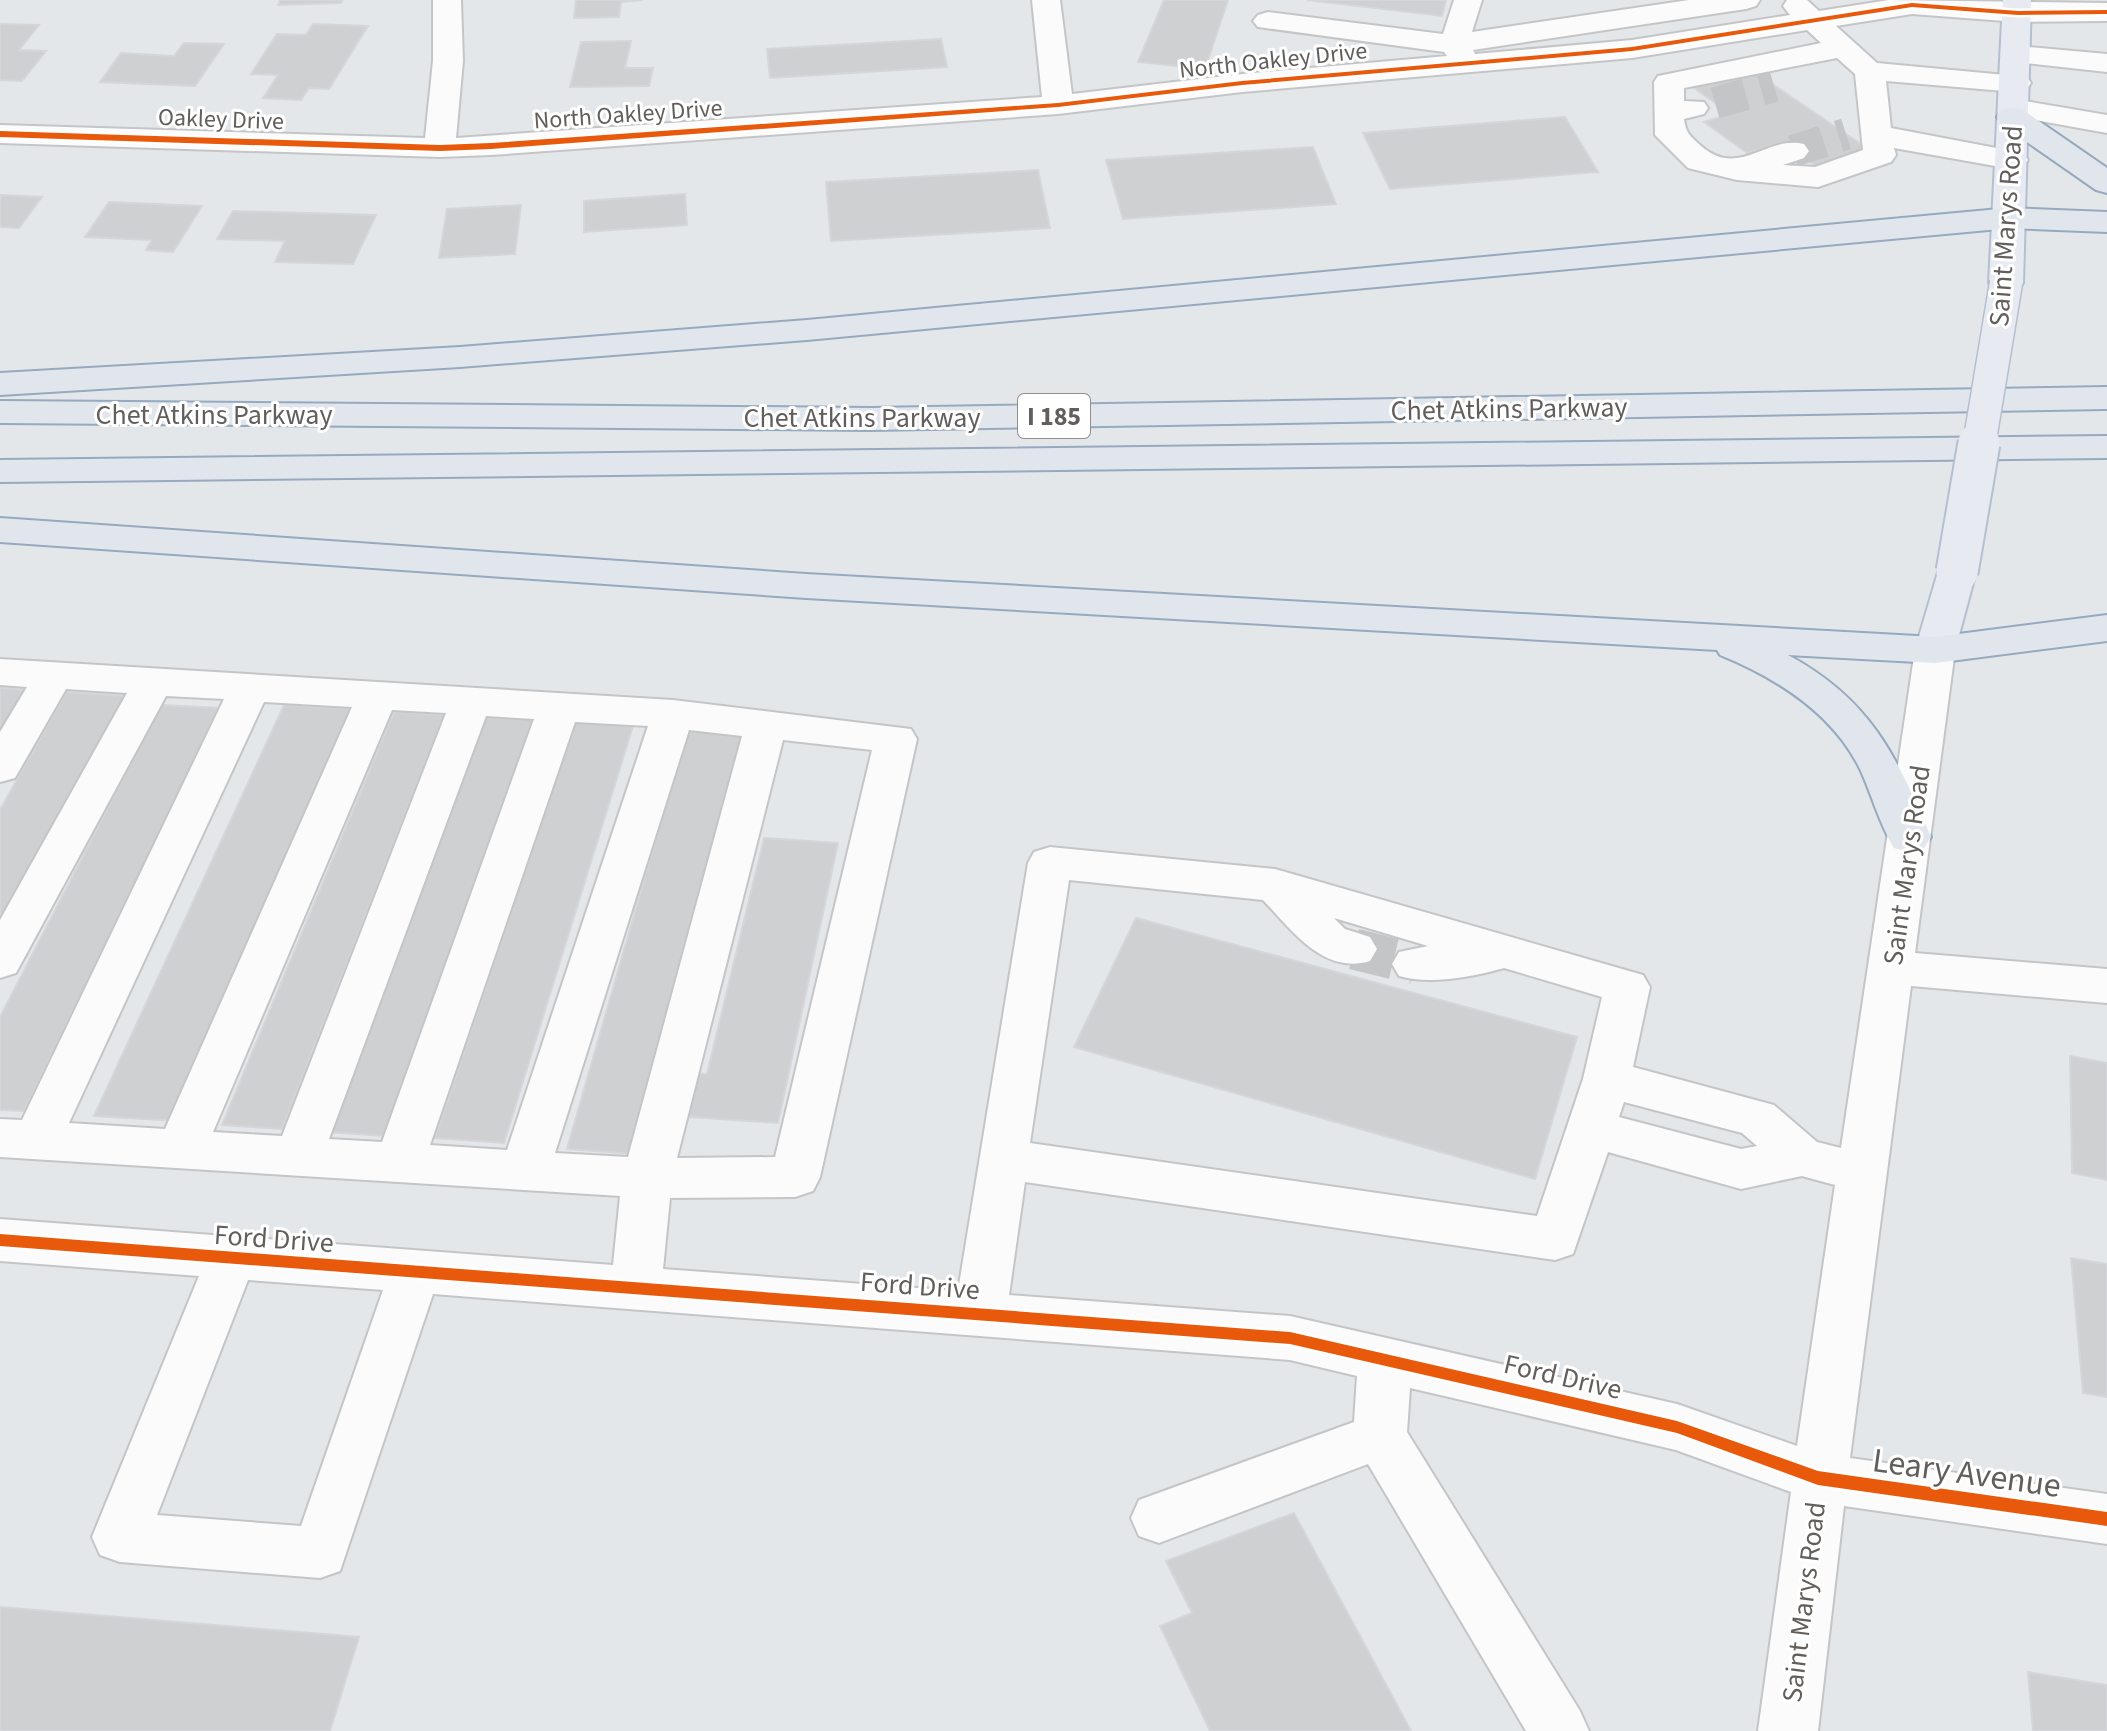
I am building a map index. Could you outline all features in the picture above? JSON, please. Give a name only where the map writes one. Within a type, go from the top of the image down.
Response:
[{"type":"highway","points":[[2015,91],[2107,183]]},
{"type":"highway","points":[[0,384],[460,357],[775,333],[2010,218],[2107,222]]},
{"type":"highway","name":"Chet Atkins Parkway","points":[[0,412],[871,419],[2107,398]]},
{"type":"highway","name":"Chet Atkins Parkway","points":[[0,471],[2107,447]]},
{"type":"highway","points":[[0,530],[806,586],[1935,650],[2107,628]]},
{"type":"highway","points":[[1709,637],[1761,656],[1810,685],[1849,718],[1875,758],[1909,837]]},
{"type":"main road","name":"Saint Marys Road","points":[[1935,650],[1957,572],[2006,283],[2018,6]]},
{"type":"street","points":[[440,148],[448,61],[447,0]]},
{"type":"street","points":[[1046,0],[1058,105]]},
{"type":"street","points":[[1460,54],[1468,0]]},
{"type":"street","points":[[1259,42],[1460,54],[1746,0]]},
{"type":"street","points":[[1788,0],[1859,61],[1866,132],[1880,155],[1818,177],[1737,170],[1699,161],[1671,135],[1669,82],[1859,61],[2015,91],[2107,124]]},
{"type":"street","name":"North Oakley Drive","points":[[440,148],[1058,105],[1259,42],[1460,54],[1632,49],[1910,2],[2107,12]]},
{"type":"street","points":[[1774,86],[1859,61]]},
{"type":"street","points":[[2015,91],[2107,63]]},
{"type":"street","points":[[1668,113],[1715,103]]},
{"type":"street","points":[[1866,132],[2012,160]]},
{"type":"street","name":"Oakley Drive","points":[[0,134],[440,148]]},
{"type":"street","points":[[1737,170],[1793,151]]},
{"type":"street","name":"Saint Marys Road","points":[[1788,1731],[1859,1172],[1892,968],[1935,650]]},
{"type":"street","points":[[0,672],[154,681],[250,687],[378,695],[559,707],[673,714],[896,739],[795,1177],[647,1178],[18,1139],[250,687]]},
{"type":"street","points":[[0,768],[54,675]]},
{"type":"street","points":[[0,961],[154,681]]},
{"type":"street","points":[[181,1149],[378,695]]},
{"type":"street","points":[[298,1157],[471,701]]},
{"type":"street","points":[[399,1163],[559,707]]},
{"type":"street","points":[[525,1171],[673,714]]},
{"type":"street","points":[[636,1288],[647,1178],[766,724]]},
{"type":"street","points":[[981,1313],[1003,1159],[1050,863],[1275,885],[1627,987],[1607,1079],[1555,1239],[1003,1159]]},
{"type":"street","points":[[1275,885],[1329,941],[1354,949]]},
{"type":"street","points":[[1415,964],[1511,953]]},
{"type":"street","points":[[1892,968],[2107,986]]},
{"type":"street","points":[[1607,1079],[1757,1118],[1802,1157]]},
{"type":"street","points":[[1592,1129],[1741,1169],[1802,1157],[1859,1172]]},
{"type":"street","name":"Ford Drive","points":[[0,1240],[1290,1338],[1677,1427],[1818,1478]]},
{"type":"street","points":[[231,1259],[120,1537],[320,1553],[414,1273]]},
{"type":"street","points":[[1385,1360],[1380,1436],[1559,1731]]},
{"type":"street","points":[[1159,1518],[1380,1436]]},
{"type":"street","name":"Leary Avenue","points":[[1818,1478],[2107,1519]]},
{"type":"building","points":[[280,0],[342,0],[341,3],[278,5]]},
{"type":"building","points":[[576,0],[643,0],[621,2],[619,17],[574,18]]},
{"type":"building","points":[[1164,0],[1228,0],[1205,69],[1138,62]]},
{"type":"building","points":[[1307,0],[1446,0],[1442,16]]},
{"type":"building","points":[[0,24],[39,25],[19,50],[46,51],[22,81],[0,80]]},
{"type":"building","points":[[313,24],[368,26],[329,89],[309,88],[301,100],[263,98],[278,75],[251,74],[277,34],[306,35]]},
{"type":"building","points":[[941,39],[947,67],[770,78],[767,49]]},
{"type":"building","points":[[631,41],[625,68],[653,68],[649,86],[570,87],[581,42]]},
{"type":"building","points":[[184,43],[224,44],[195,86],[100,82],[121,53],[174,56]]},
{"type":"building","points":[[1750,69],[1870,150],[1816,166],[1781,143],[1747,153],[1704,122],[1731,114],[1691,86]]},
{"type":"building","points":[[1565,117],[1598,172],[1390,189],[1363,133]]},
{"type":"building","points":[[1313,147],[1336,204],[1123,219],[1106,160]]},
{"type":"building","points":[[1038,170],[1050,228],[831,241],[826,182]]},
{"type":"building","points":[[685,194],[687,225],[584,232],[584,201]]},
{"type":"building","points":[[0,195],[42,197],[19,228],[0,227]]},
{"type":"building","points":[[109,202],[202,206],[173,252],[146,250],[152,240],[85,237]]},
{"type":"building","points":[[521,205],[515,254],[439,258],[447,209]]},
{"type":"building","points":[[233,211],[376,215],[353,264],[275,262],[285,241],[217,239]]},
{"type":"building","points":[[0,688],[26,690],[0,736]]},
{"type":"building","points":[[66,692],[125,696],[0,931],[0,810]]},
{"type":"building","points":[[161,705],[221,708],[24,1111],[0,1110],[0,1017]]},
{"type":"building","points":[[284,705],[356,709],[178,1121],[94,1116]]},
{"type":"building","points":[[394,712],[444,715],[282,1129],[222,1125]]},
{"type":"building","points":[[485,717],[534,720],[385,1136],[327,1132]]},
{"type":"building","points":[[575,722],[633,726],[504,1143],[435,1138]]},
{"type":"building","points":[[687,730],[746,734],[636,1154],[567,1149]]},
{"type":"building","points":[[764,838],[838,843],[778,1123],[675,1116],[686,1073],[707,1074]]},
{"type":"building","points":[[1136,918],[1577,1037],[1535,1179],[1074,1047]]},
{"type":"building","points":[[2070,1056],[2107,1063],[2107,1180],[2072,1173]]},
{"type":"building","points":[[2071,1258],[2107,1264],[2107,1397],[2083,1393]]},
{"type":"building","points":[[1294,1513],[1411,1731],[1210,1731],[1160,1626],[1192,1613],[1166,1561]]},
{"type":"building","points":[[0,1607],[359,1637],[330,1731],[0,1731]]},
{"type":"building","points":[[2028,1672],[2107,1685],[2107,1731],[2033,1731]]},
{"type":"tunnel","points":[[1715,103],[1774,86]]},
{"type":"tunnel","points":[[1793,151],[1846,134]]},
{"type":"tunnel","points":[[1354,949],[1415,964]]},
{"type":"cycle path","points":[[0,134],[440,148],[491,146],[1058,105],[1242,83],[1632,49],[1912,5],[2018,13],[2107,12]]},
{"type":"cycle path","points":[[0,1240],[1290,1338],[1677,1427],[1818,1478],[2107,1519]]}]
